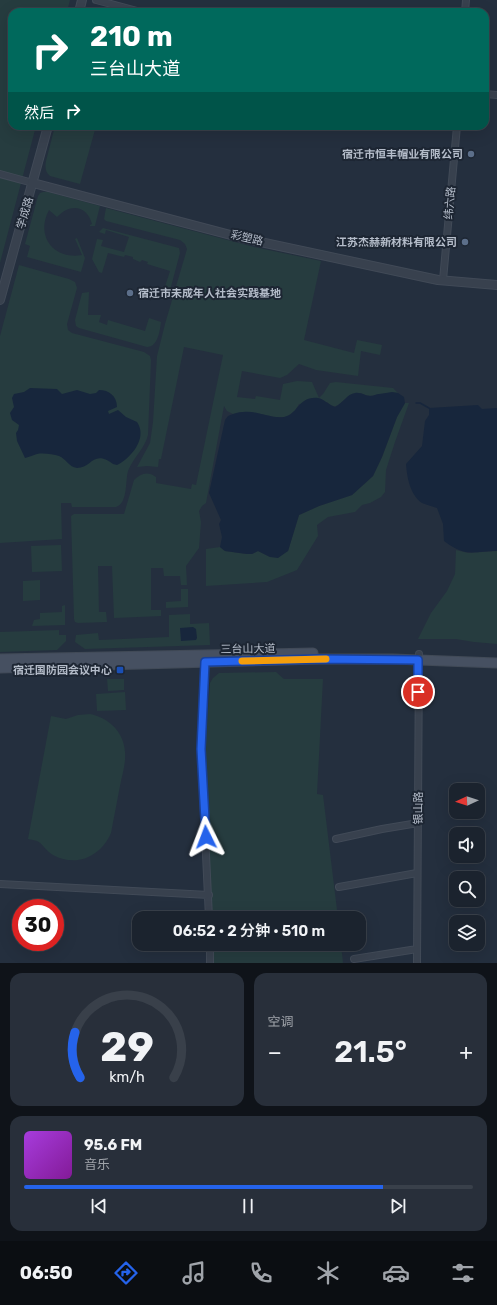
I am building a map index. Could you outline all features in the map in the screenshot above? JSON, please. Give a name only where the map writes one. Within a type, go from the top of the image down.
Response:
[{"type":"main road","name":"三台山大道","points":[[418,657],[497,663]]},
{"type":"main road","name":"三台山大道","points":[[0,659],[320,659],[497,657]]},
{"type":"main road","name":"三台山大道","points":[[0,668],[205,658]]},
{"type":"street","points":[[96,0],[126,8]]},
{"type":"street","name":"学成路","points":[[0,300],[47,130]]},
{"type":"street","name":"纬六路","points":[[443,280],[457,130]]},
{"type":"street","name":"彩塑路","points":[[0,174],[242,238],[443,280],[497,285]]},
{"type":"street","name":"银山路","points":[[417,963],[418,657]]},
{"type":"street","points":[[205,658],[201,749],[209,911]]},
{"type":"street","points":[[336,839],[418,823]]},
{"type":"street","points":[[339,887],[417,873]]},
{"type":"street","points":[[0,884],[209,895]]},
{"type":"street","points":[[354,959],[417,949]]},
{"type":"street","points":[[210,951],[210,963]]},
{"type":"green space","points":[[0,0],[70,0],[68,8],[8,8],[8,130],[35,130],[0,263]]},
{"type":"green space","points":[[54,130],[95,130],[80,184],[50,176],[46,171],[46,161]]},
{"type":"green space","points":[[43,192],[100,206],[95,226],[90,226],[92,224],[90,218],[86,213],[78,208],[67,210],[57,217],[49,210],[45,220],[44,229],[46,237],[56,250],[63,254],[72,256],[82,255],[75,239],[77,238],[85,258],[81,272],[27,257],[30,246],[25,244],[38,196]]},
{"type":"green space","points":[[106,208],[254,247],[321,261],[304,340],[354,353],[357,340],[382,345],[380,355],[361,351],[358,376],[316,370],[299,364],[287,375],[280,378],[242,371],[237,397],[255,399],[256,396],[280,400],[283,384],[297,381],[312,382],[319,398],[330,383],[336,382],[393,388],[398,393],[369,396],[361,393],[348,398],[335,406],[332,406],[327,402],[299,404],[295,411],[286,417],[275,417],[249,412],[233,414],[227,411],[224,406],[206,503],[199,511],[201,522],[199,548],[186,566],[187,585],[181,585],[180,576],[164,576],[163,568],[151,568],[151,610],[161,610],[161,616],[114,618],[112,566],[98,566],[99,612],[106,612],[107,622],[78,623],[75,622],[74,619],[71,516],[74,514],[124,514],[134,480],[147,473],[156,477],[156,483],[191,489],[192,484],[196,485],[223,355],[184,347],[161,459],[159,459],[158,467],[137,467],[150,443],[153,422],[157,356],[187,249],[185,244],[180,240],[106,221],[104,219]]},
{"type":"green space","points":[[103,228],[179,248],[180,253],[168,298],[162,296],[170,271],[147,264],[148,262],[142,260],[140,262],[133,259],[133,257],[125,255],[124,257],[108,253],[102,273],[99,272],[92,259],[97,239],[103,240],[101,246],[124,252],[129,237],[106,230],[105,234],[99,232]]},
{"type":"green space","points":[[19,265],[75,282],[77,288],[67,324],[68,330],[72,333],[144,352],[150,356],[148,435],[128,471],[124,497],[120,505],[116,507],[72,507],[71,503],[61,503],[62,539],[0,543],[0,336]]},
{"type":"green space","points":[[89,292],[88,315],[101,315],[99,322],[107,325],[108,320],[145,331],[149,318],[161,322],[158,338],[154,344],[147,347],[76,326],[75,320],[82,293]]},
{"type":"green space","points":[[405,403],[409,403],[386,470],[385,492],[381,497],[370,503],[362,505],[355,512],[328,517],[317,525],[318,536],[297,570],[267,582],[206,586],[206,549],[220,547],[225,551],[247,554],[252,554],[258,551],[270,557],[288,551],[299,515],[319,506],[352,495],[373,476],[397,417]]},
{"type":"green space","points":[[61,545],[62,571],[32,572],[31,546]]},
{"type":"green space","points":[[456,550],[468,553],[497,551],[497,644],[456,639],[418,639],[431,613],[447,591],[455,574]]},
{"type":"green space","points":[[40,580],[40,600],[23,601],[23,581]]},
{"type":"green space","points":[[181,589],[188,589],[188,607],[166,608],[166,602],[181,601]]},
{"type":"green space","points":[[65,605],[65,625],[32,626],[34,620],[40,619],[40,613],[62,612],[62,606]]},
{"type":"green space","points":[[190,614],[190,624],[209,623],[210,645],[85,649],[75,642],[76,635],[98,633],[99,640],[169,637],[169,615]]},
{"type":"green space","points":[[59,630],[59,635],[66,635],[66,641],[57,650],[0,652],[0,632]]},
{"type":"green space","points":[[276,672],[284,679],[323,679],[317,794],[323,795],[337,911],[212,911],[205,747],[210,683],[219,673]]},
{"type":"green space","points":[[107,679],[124,679],[124,690],[108,691]]},
{"type":"green space","points":[[125,692],[126,710],[97,711],[96,694]]},
{"type":"green space","points":[[90,714],[103,719],[114,727],[122,738],[124,745],[124,765],[111,833],[101,848],[87,858],[79,860],[62,859],[53,855],[39,842],[28,839],[51,716],[66,719],[78,715]]},
{"type":"green space","points":[[213,951],[342,951],[343,963],[214,963]]},
{"type":"water","points":[[30,388],[57,389],[62,394],[77,390],[90,394],[96,393],[99,390],[109,392],[116,400],[117,407],[108,411],[109,414],[118,410],[126,417],[137,422],[140,428],[139,441],[136,447],[128,458],[117,465],[101,458],[93,460],[82,467],[77,468],[61,457],[54,455],[36,454],[25,458],[17,441],[16,433],[19,425],[12,420],[10,413],[14,407],[12,398],[14,394],[24,392]]},
{"type":"water","points":[[392,392],[398,393],[404,397],[405,403],[397,417],[373,476],[352,495],[319,506],[299,515],[288,551],[278,558],[270,557],[258,551],[252,554],[247,554],[225,551],[220,547],[222,537],[219,524],[221,520],[209,493],[225,420],[228,416],[248,412],[274,417],[284,417],[289,416],[302,403],[311,398],[318,398],[335,407],[347,397],[355,393],[373,396]]},
{"type":"water","points":[[478,405],[482,409],[497,408],[497,551],[464,552],[444,541],[443,524],[437,508],[422,503],[418,500],[412,491],[408,480],[406,464],[422,446],[425,421],[429,415],[429,408]]},
{"type":"water","points":[[193,627],[196,629],[196,640],[181,641],[180,628]]},
{"type":"waterway","points":[[416,403],[420,403],[429,408]]},
{"type":"slow traffic","points":[[242,661],[326,659]]},
{"type":"place","name":"宿迁市恒丰帽业有限公司","points":[[471,154]]},
{"type":"place","name":"江苏杰赫新材料有限公司","points":[[465,242]]},
{"type":"place","name":"宿迁市未成年人社会实践基地","points":[[130,293]]},
{"type":"place","name":"宿迁国防园会议中心","points":[[120,670]]},
{"type":"route","points":[[206,837],[201,749],[205,662],[320,659],[418,660],[418,692]]}]
